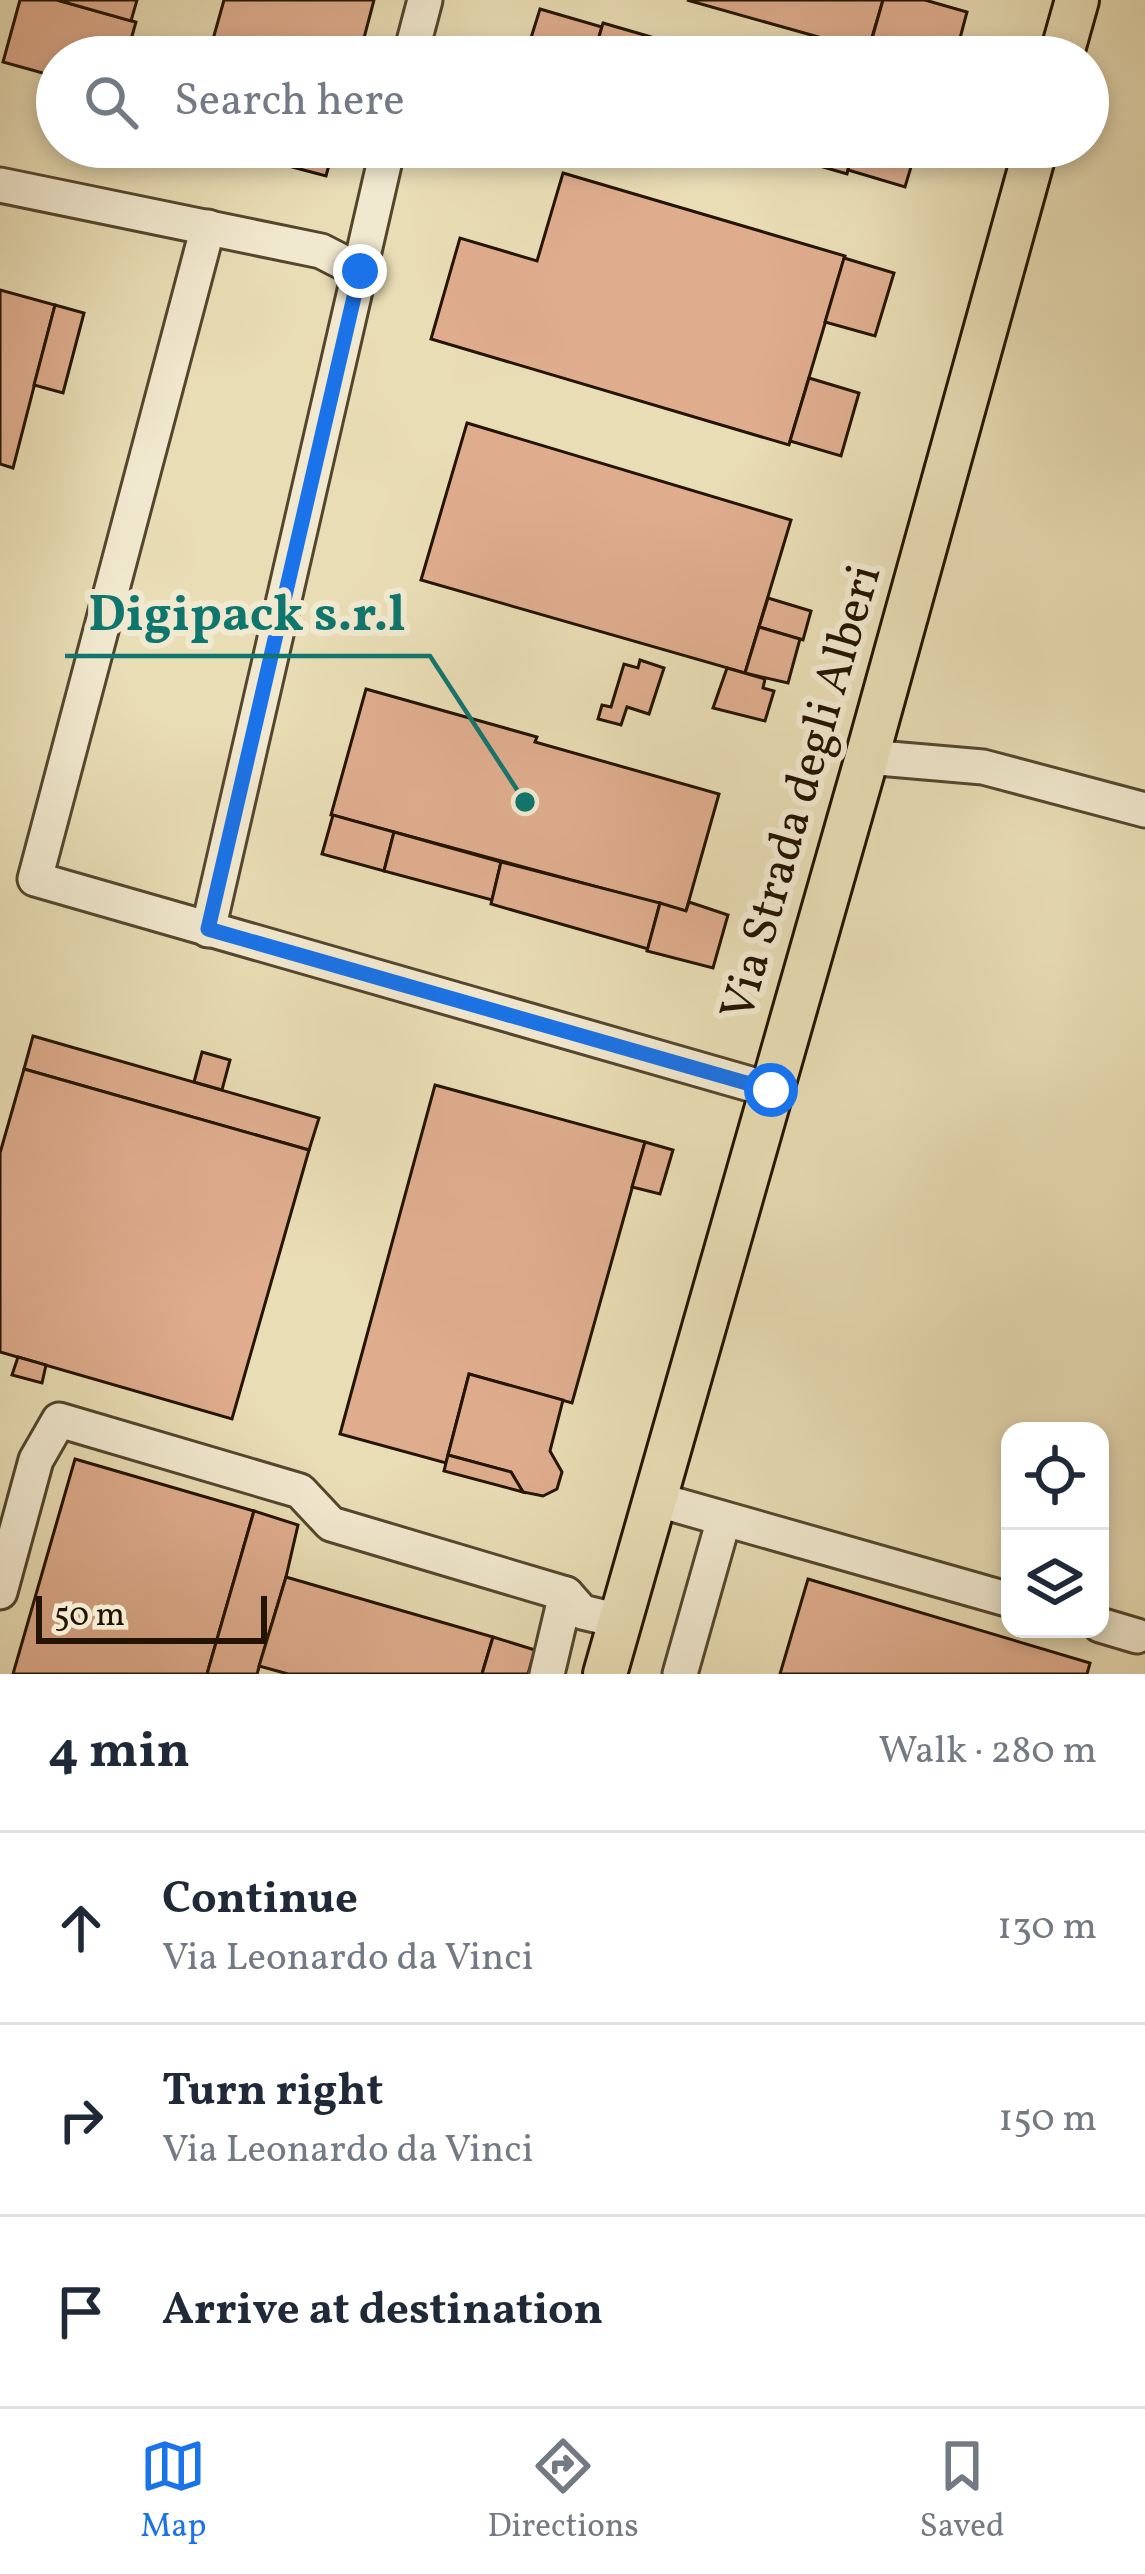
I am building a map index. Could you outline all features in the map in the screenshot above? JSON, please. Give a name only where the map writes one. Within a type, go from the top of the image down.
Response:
[{"type":"main road","points":[[1067,36],[1076,0]]},
{"type":"main road","name":"Via Strada degli Alberi","points":[[605,1674],[1030,168]]},
{"type":"street","points":[[415,36],[424,0]]},
{"type":"street","points":[[208,929],[383,168]]},
{"type":"street","points":[[0,185],[320,251],[360,271]]},
{"type":"street","points":[[208,226],[35,879],[771,1090]]},
{"type":"street","points":[[867,757],[983,767],[1145,810]]},
{"type":"street","points":[[0,1592],[37,1460],[59,1420],[301,1491],[331,1524],[566,1594],[581,1612],[620,1621]]},
{"type":"street","points":[[656,1499],[1001,1597]]},
{"type":"street","points":[[680,1674],[724,1519]]},
{"type":"street","points":[[547,1674],[566,1594]]},
{"type":"street","points":[[1109,1628],[1137,1636]]},
{"type":"building","points":[[20,0],[57,0],[136,22],[132,36],[36,36],[36,71],[3,62]]},
{"type":"building","points":[[57,0],[137,0],[131,21]]},
{"type":"building","points":[[224,0],[374,0],[365,36],[214,36]]},
{"type":"building","points":[[687,0],[883,0],[872,36],[815,36]]},
{"type":"building","points":[[883,0],[925,0],[967,12],[961,36],[873,36]]},
{"type":"building","points":[[540,9],[602,27],[599,36],[532,36]]},
{"type":"building","points":[[603,23],[648,36],[599,36]]},
{"type":"building","points":[[296,168],[328,168],[326,176]]},
{"type":"building","points":[[849,168],[911,168],[905,187]]},
{"type":"building","points":[[563,173],[845,256],[789,445],[431,339],[460,238],[537,261]]},
{"type":"building","points":[[844,258],[894,273],[875,336],[825,322]]},
{"type":"building","points":[[0,290],[55,305],[13,468],[0,464]]},
{"type":"building","points":[[55,305],[84,313],[63,393],[34,385]]},
{"type":"building","points":[[809,378],[859,393],[841,456],[790,441]]},
{"type":"building","points":[[467,423],[791,520],[745,673],[421,580]]},
{"type":"building","points":[[768,598],[811,611],[803,640],[759,627]]},
{"type":"building","points":[[759,627],[800,639],[788,683],[745,673]]},
{"type":"building","points":[[640,660],[664,668],[649,714],[627,707],[621,725],[598,719],[602,705],[611,707],[624,664],[638,668]]},
{"type":"building","points":[[727,668],[765,679],[763,688],[774,691],[765,721],[713,708]]},
{"type":"building","points":[[366,689],[719,794],[686,911],[331,815]]},
{"type":"building","points":[[333,815],[394,832],[384,871],[322,854]]},
{"type":"building","points":[[394,832],[501,862],[492,900],[384,871]]},
{"type":"building","points":[[501,862],[660,903],[648,949],[491,904]]},
{"type":"building","points":[[689,902],[728,915],[713,968],[647,951],[660,903],[686,911]]},
{"type":"building","points":[[33,1036],[319,1118],[309,1150],[24,1069]]},
{"type":"building","points":[[202,1052],[230,1060],[222,1090],[194,1082]]},
{"type":"building","points":[[24,1069],[309,1150],[232,1419],[0,1352],[0,1153]]},
{"type":"building","points":[[435,1085],[645,1142],[572,1403],[469,1374],[446,1463],[340,1434]]},
{"type":"building","points":[[645,1142],[673,1150],[660,1194],[632,1187]]},
{"type":"building","points":[[18,1357],[46,1365],[42,1383],[12,1375]]},
{"type":"building","points":[[469,1374],[563,1400],[550,1451],[562,1472],[557,1489],[543,1496],[523,1492],[511,1472],[448,1455]]},
{"type":"building","points":[[448,1455],[511,1472],[523,1492],[444,1471]]},
{"type":"building","points":[[75,1459],[254,1511],[207,1674],[13,1674]]},
{"type":"building","points":[[254,1511],[298,1525],[286,1577],[257,1674],[207,1674]]},
{"type":"building","points":[[286,1577],[493,1637],[482,1674],[288,1674],[259,1666]]},
{"type":"building","points":[[808,1579],[1090,1663],[1087,1674],[780,1674]]},
{"type":"building","points":[[493,1637],[535,1650],[528,1674],[482,1674]]},
{"type":"place","name":"Digipack s.r.l","points":[[525,802]]},
{"type":"route","points":[[360,271],[208,929],[771,1090]]}]
